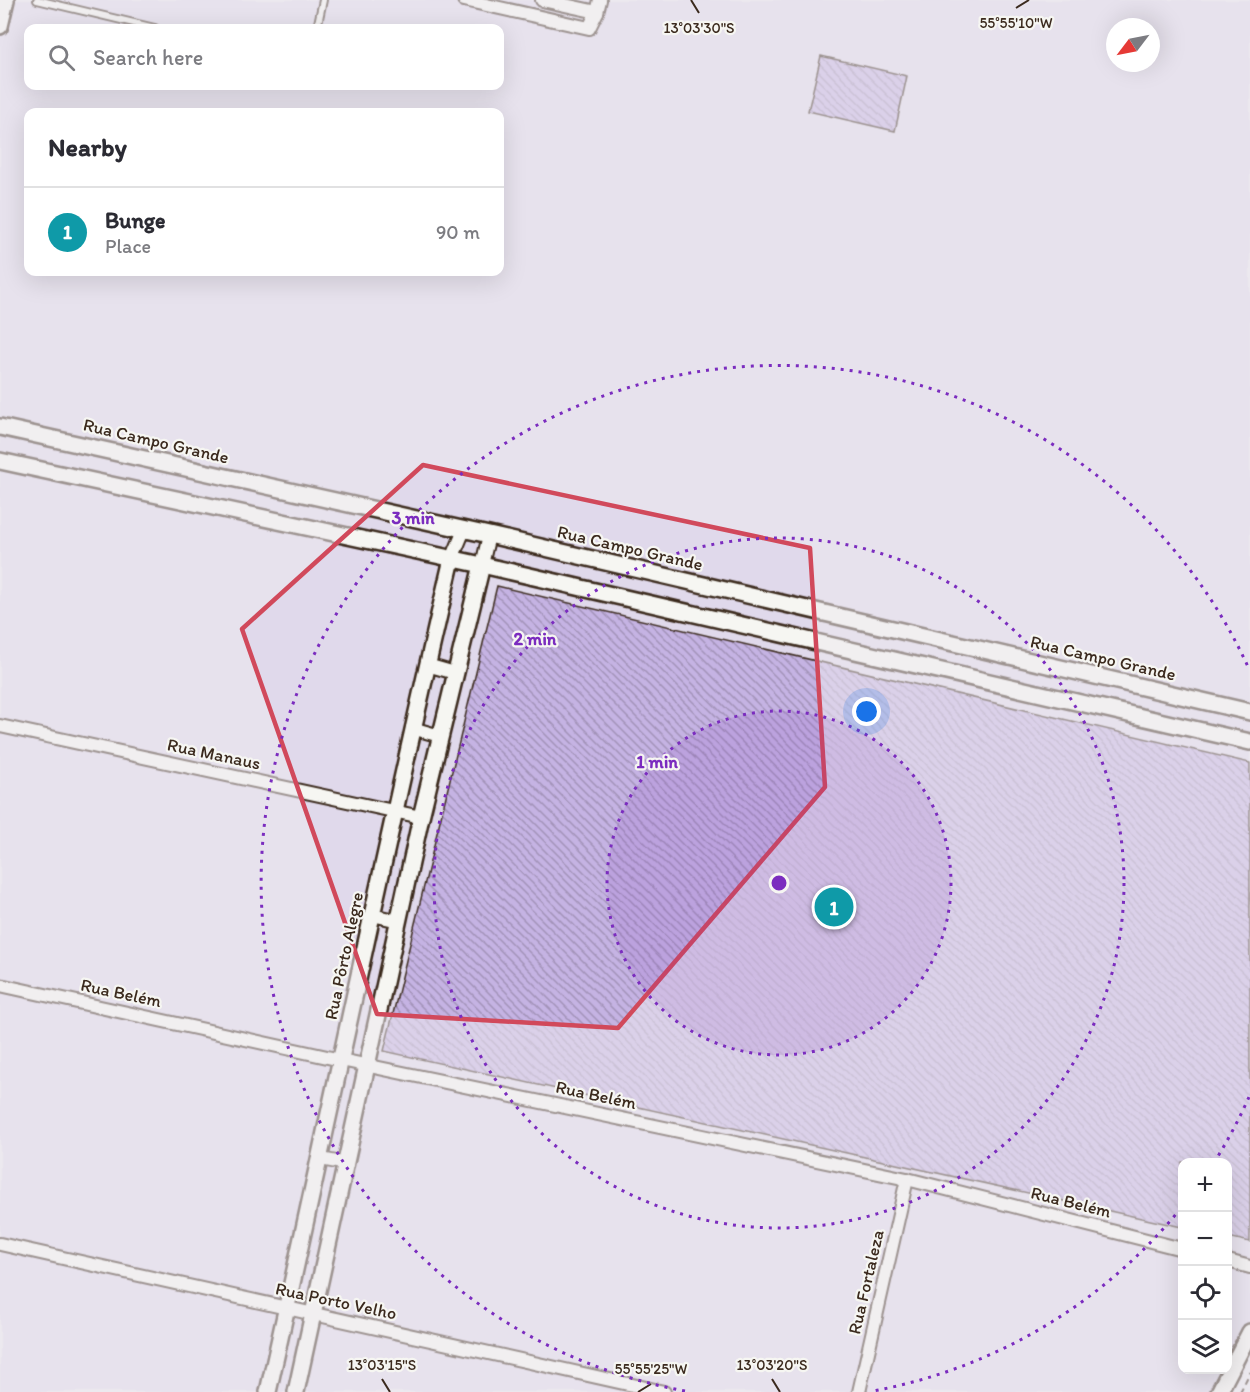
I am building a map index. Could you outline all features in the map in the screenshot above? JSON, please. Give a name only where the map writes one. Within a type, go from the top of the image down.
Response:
[{"type":"street","points":[[0,26],[6,0]]},
{"type":"street","points":[[464,0],[589,28],[598,6],[542,0]]},
{"type":"street","name":"Rua Campo Grande","points":[[0,427],[464,530],[1250,712]]},
{"type":"street","points":[[0,461],[452,559],[1250,742]]},
{"type":"street","name":"Rua Pôrto Alegre","points":[[268,1392],[321,1159],[412,728],[452,559],[464,530]]},
{"type":"street","points":[[296,1392],[421,817],[489,536]]},
{"type":"street","points":[[427,665],[455,672]]},
{"type":"street","name":"Rua Manaus","points":[[0,726],[421,817]]},
{"type":"street","points":[[412,728],[440,736]]},
{"type":"street","points":[[372,915],[399,921]]},
{"type":"street","name":"Rua Belém","points":[[0,985],[368,1066],[907,1179],[1178,1249]]},
{"type":"street","points":[[321,1159],[347,1164]]},
{"type":"street","name":"Rua Fortaleza","points":[[859,1392],[907,1179]]},
{"type":"street","name":"Rua Porto Velho","points":[[0,1244],[664,1392]]},
{"type":"street","points":[[1232,1262],[1250,1267]]},
{"type":"street","points":[[1219,1392],[1250,1332]]},
{"type":"lane","points":[[37,0],[138,24]]},
{"type":"lane","points":[[318,24],[323,0]]},
{"type":"path","points":[[1240,1392],[1250,1372]]},
{"type":"highlighted area","points":[[423,465],[810,548],[825,787],[618,1028],[377,1014],[242,629]]},
{"type":"shaded area","points":[[0,0],[1250,0],[1250,1320],[1232,1355],[1232,1158],[1178,1158],[1178,1374],[1222,1374],[1212,1392],[0,1392]]},
{"type":"building","points":[[821,56],[907,76],[895,131],[808,111]]},
{"type":"building","points":[[497,586],[1250,763],[1250,1242],[1232,1238],[1232,1158],[1178,1158],[1178,1226],[384,1051]]},
{"type":"place","name":"Bunge","points":[[834,907]]}]
